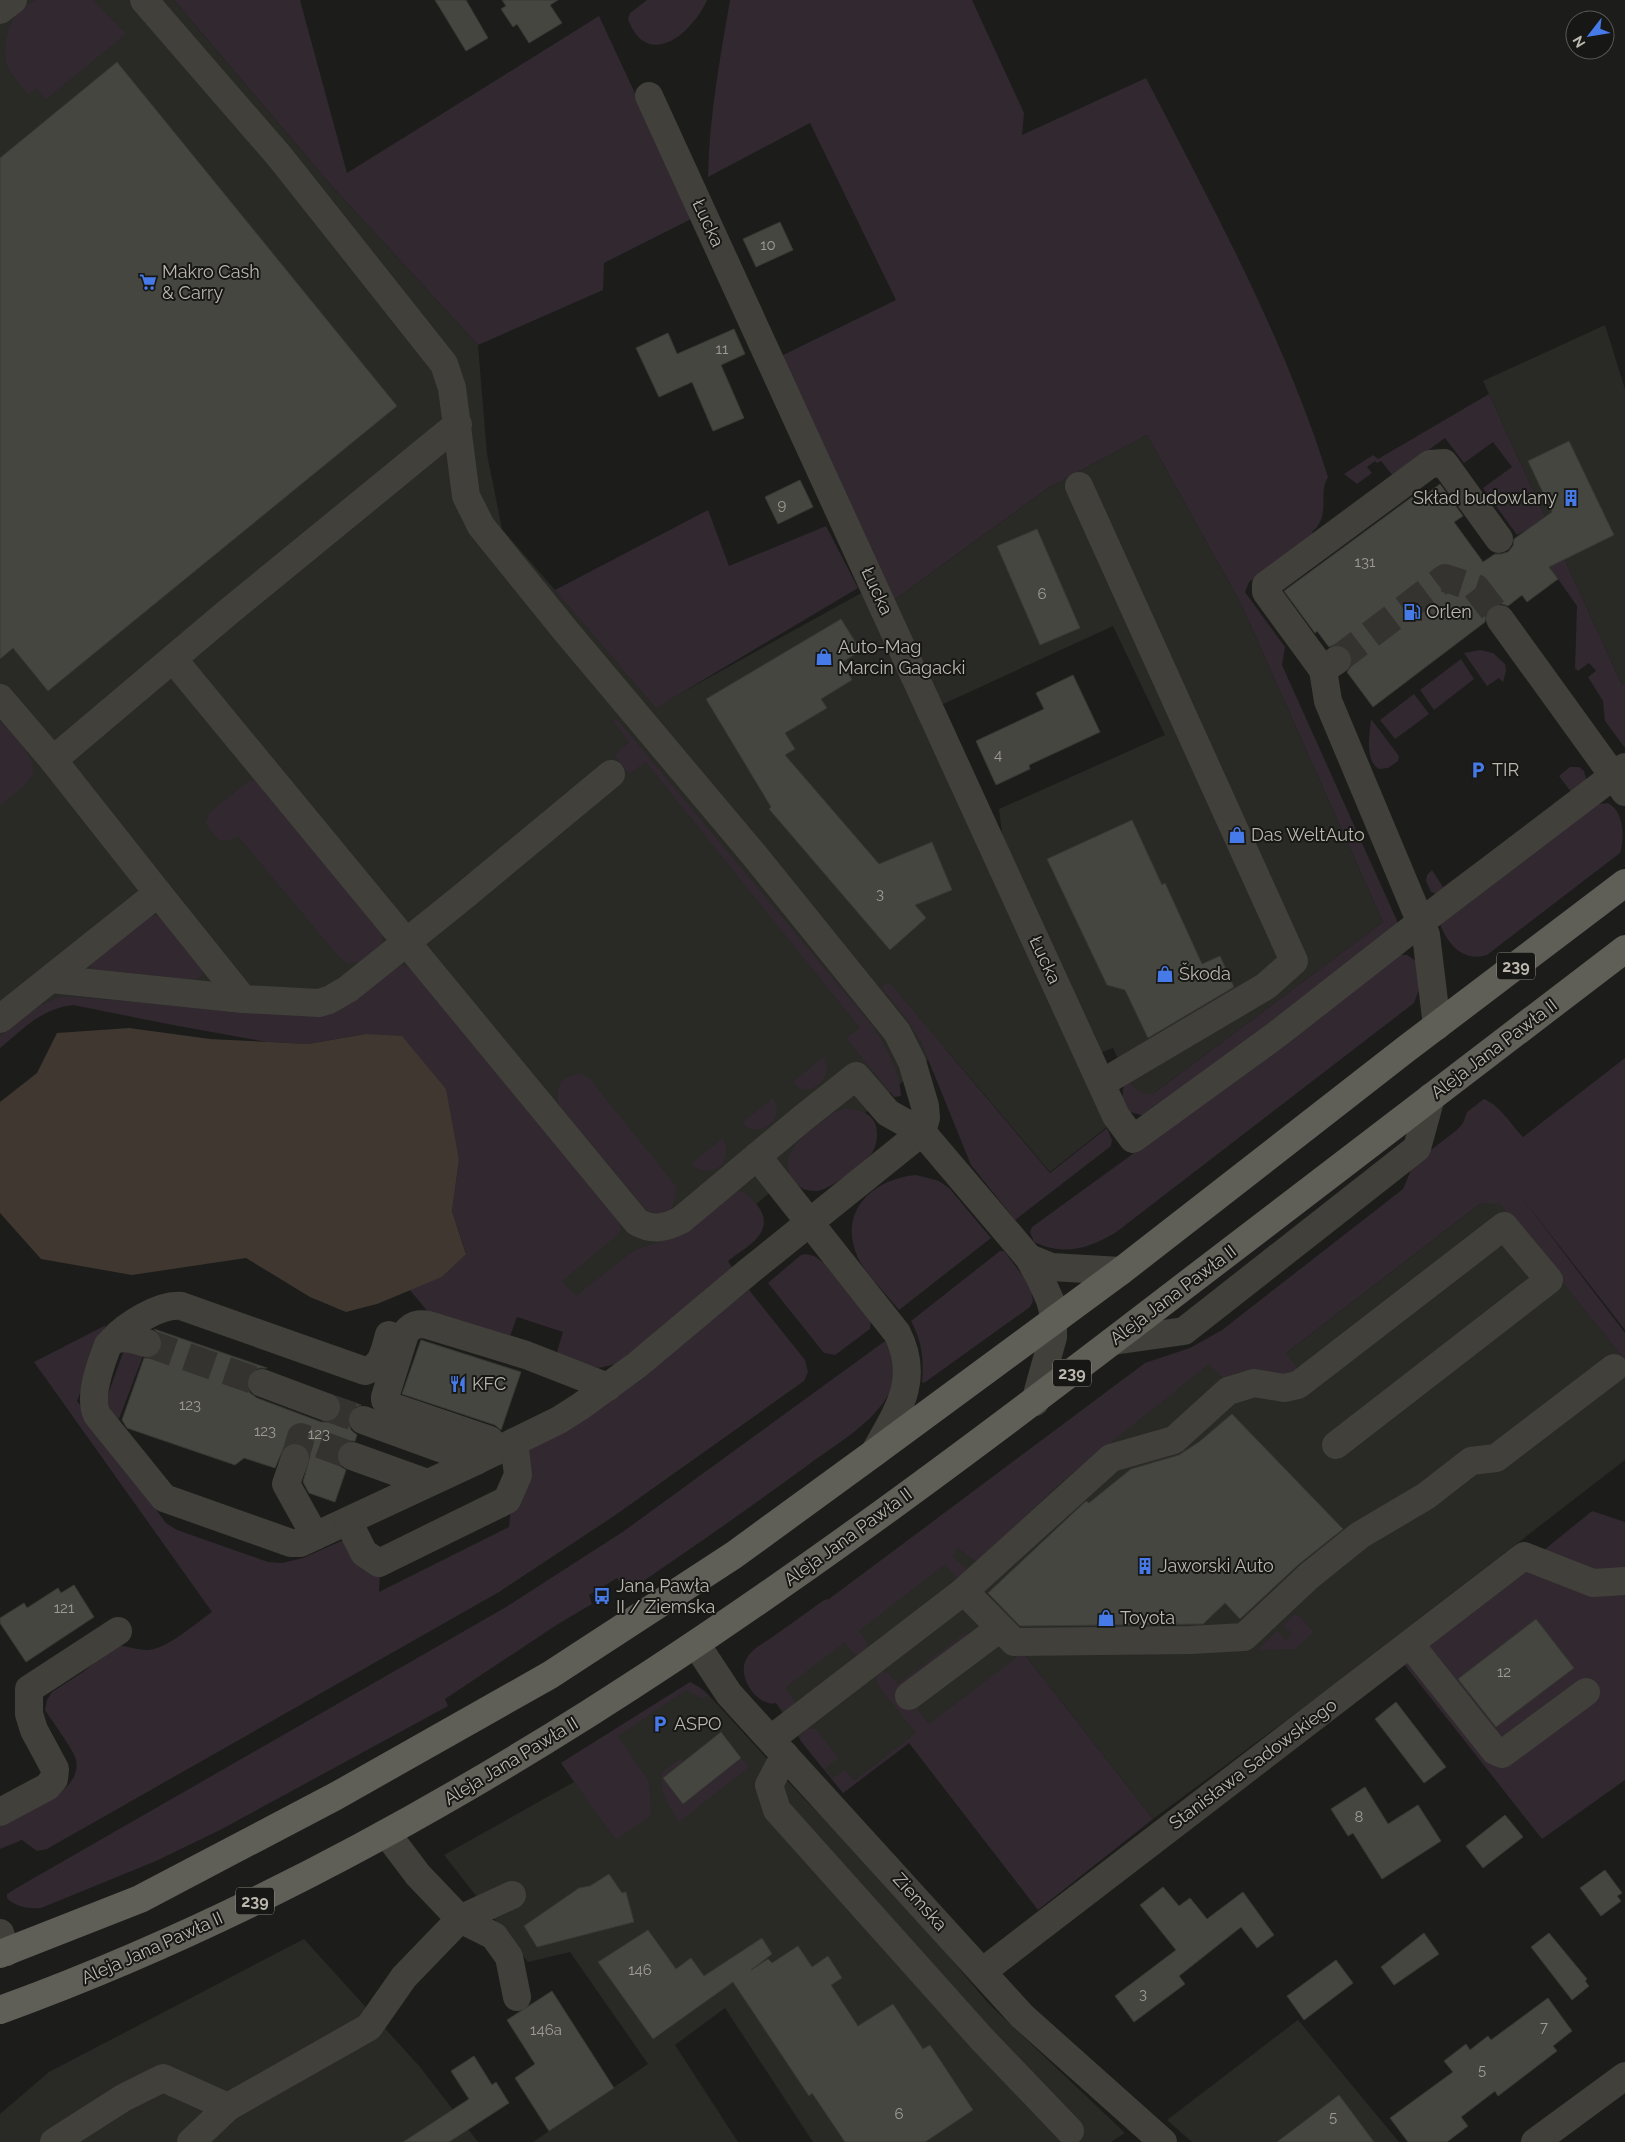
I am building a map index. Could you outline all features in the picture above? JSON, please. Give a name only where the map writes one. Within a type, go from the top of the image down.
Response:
[{"type":"main road","name":"239","points":[[2,1946],[140,1899],[181,1879],[471,1721],[550,1675],[734,1555],[1121,1271],[1625,883]]},
{"type":"main road","name":"Aleja Jana Pawła II","points":[[0,2010],[61,1988],[215,1920],[387,1834],[499,1770],[640,1682],[795,1576],[1035,1402],[1625,949]]},
{"type":"street","points":[[0,10],[13,0]]},
{"type":"street","points":[[144,0],[280,157],[444,364],[452,388],[466,496],[481,526],[565,630],[755,856],[897,1032],[912,1062],[920,1086],[926,1118],[922,1132],[608,1387],[559,1420],[300,1543],[291,1543],[164,1498],[97,1415],[93,1402],[105,1353],[113,1340],[127,1326],[166,1308],[181,1306],[365,1371],[376,1368],[379,1364],[395,1321],[401,1318],[526,1355],[608,1387]]},
{"type":"street","name":"Łucka","points":[[649,96],[1116,1116],[1133,1139],[1276,1035],[1421,922]]},
{"type":"street","points":[[52,760],[458,424]]},
{"type":"street","points":[[1437,1026],[1426,935],[1328,701],[1330,665],[1266,592],[1266,585],[1430,464],[1444,464],[1499,538]]},
{"type":"street","points":[[1080,486],[1294,961],[1266,986],[1102,1083]]},
{"type":"street","points":[[1421,922],[1621,778],[1500,619]]},
{"type":"street","points":[[173,659],[637,1222],[654,1228],[664,1228],[681,1220],[756,1156],[856,1076],[888,1113],[922,1132],[1029,1258],[1050,1300],[1053,1337],[1035,1402]]},
{"type":"street","points":[[0,698],[52,760],[243,999]]},
{"type":"street","points":[[51,979],[243,999],[319,1003],[329,1000],[348,989],[611,774]]},
{"type":"street","points":[[0,1018],[158,893]]},
{"type":"street","points":[[756,1156],[897,1333],[904,1348],[908,1365],[907,1384],[900,1407],[874,1454]]},
{"type":"street","points":[[1070,2131],[982,2039],[777,1810],[769,1785],[778,1747],[964,1591],[1111,1458],[1174,1440],[1228,1391],[1254,1383],[1284,1388],[1298,1385],[1504,1226],[1549,1280],[1336,1446]]},
{"type":"street","points":[[1029,1258],[1051,1267],[1121,1271]]},
{"type":"street","points":[[348,1521],[364,1553],[379,1562],[507,1500],[518,1475],[496,1451],[490,1440],[390,1406],[385,1400],[405,1334],[412,1326],[423,1324]]},
{"type":"street","points":[[113,1340],[126,1338],[147,1343]]},
{"type":"street","points":[[964,1591],[1014,1642],[1190,1640],[1244,1637],[1309,1576],[1360,1535],[1426,1496],[1471,1461],[1496,1458],[1614,1368]]},
{"type":"street","points":[[262,1383],[326,1407]]},
{"type":"street","points":[[363,1420],[496,1451]]},
{"type":"street","points":[[352,1456],[427,1483]]},
{"type":"street","points":[[295,1458],[286,1484],[315,1536]]},
{"type":"street","name":"Stanisława Sadowskiego","points":[[982,1972],[1524,1556],[1593,1583],[1625,1581]]},
{"type":"street","points":[[909,1696],[1000,1628]]},
{"type":"street","points":[[0,1812],[47,1787],[54,1779],[55,1769],[34,1730],[28,1714],[29,1689],[118,1632]]},
{"type":"street","name":"Ziemska","points":[[696,1644],[729,1694],[1022,2016],[1163,2142]]},
{"type":"street","points":[[1410,1644],[1495,1751],[1502,1754],[1586,1692]]},
{"type":"street","points":[[387,1834],[418,1875],[460,1919],[494,1936],[509,1957],[517,1997]]},
{"type":"street","points":[[191,2142],[228,2106],[369,2027],[404,1977],[460,1919],[512,1895]]},
{"type":"street","points":[[1535,2142],[1625,2076]]},
{"type":"street","points":[[54,2142],[124,2098],[162,2078],[228,2106]]},
{"type":"shaded area","name":"Makro Cash & Carry","points":[[0,0],[174,0],[330,184],[478,345],[487,454],[502,529],[555,590],[665,702],[863,592],[1107,1127],[1050,1172],[944,1047],[590,1343],[464,1095],[416,1017],[272,1027],[73,1005],[57,1007],[37,1017],[0,1048]]},
{"type":"shaded area","points":[[36,0],[93,0],[126,34],[46,99],[36,88],[28,94],[10,71],[5,56],[7,34],[12,21],[22,9]]},
{"type":"shaded area","points":[[174,0],[300,0],[347,173],[599,16],[693,218],[604,263],[603,290],[478,345],[330,184]]},
{"type":"shaded area","points":[[647,0],[707,0],[691,25],[680,35],[669,42],[657,45],[646,43],[636,35],[628,19],[630,13]]},
{"type":"shaded area","points":[[730,0],[972,0],[1024,113],[1022,135],[1146,78],[1246,274],[1269,324],[1310,425],[1328,477],[1325,484],[1321,519],[1312,532],[1314,535],[1249,582],[1245,592],[1285,647],[1282,665],[1398,923],[1397,929],[1145,1116],[1130,1112],[1122,1101],[1125,1075],[1140,1092],[1153,1094],[1383,922],[1241,604],[1147,435],[1048,488],[894,600],[779,357],[896,300],[810,123],[708,177],[713,110]]},
{"type":"shaded area","points":[[1605,325],[1625,389],[1625,683],[1622,685],[1483,381]]},
{"type":"shaded area","points":[[1489,394],[1622,685],[1625,683],[1625,748],[1605,721],[1603,701],[1588,677],[1596,671],[1589,663],[1578,671],[1575,668],[1577,606],[1524,531],[1517,535],[1483,488],[1512,467],[1493,442],[1464,463],[1445,438],[1393,476],[1381,461],[1377,463],[1375,461],[1367,467],[1372,473],[1357,484],[1344,474],[1373,455],[1378,459]]},
{"type":"shaded area","points":[[1147,435],[1241,604],[1383,922],[1133,1109],[1123,1090],[1125,1074],[1113,1048],[1100,1053],[1003,840],[999,809],[1165,735],[1113,626],[941,705],[894,600],[1048,488]]},
{"type":"shaded area","points":[[708,510],[729,566],[826,526],[858,588],[656,708],[555,590]]},
{"type":"shaded area","points":[[1480,650],[1493,653],[1505,664],[1506,671],[1503,682],[1499,678],[1487,686],[1464,653]]},
{"type":"shaded area","points":[[1461,659],[1474,679],[1434,710],[1420,690]]},
{"type":"shaded area","points":[[1414,694],[1429,714],[1395,739],[1380,720]]},
{"type":"shaded area","points":[[617,719],[872,1025],[895,1068],[901,1096],[894,1097],[846,1038],[860,1028],[646,762],[629,774],[614,755],[629,742],[613,721]]},
{"type":"shaded area","points":[[1371,719],[1399,756],[1398,761],[1388,768],[1379,769],[1371,759],[1369,739]]},
{"type":"shaded area","points":[[0,721],[23,747],[32,763],[33,770],[32,776],[25,784],[0,805]]},
{"type":"shaded area","points":[[1570,767],[1579,767],[1584,771],[1587,782],[1438,895],[1431,892],[1426,881],[1427,875],[1432,870],[1443,887],[1571,792],[1559,776]]},
{"type":"shaded area","points":[[250,780],[258,781],[382,931],[382,944],[362,962],[347,963],[339,957],[238,836],[226,841],[219,840],[206,823],[209,813]]},
{"type":"shaded area","points":[[1608,803],[1617,812],[1622,826],[1622,847],[1620,853],[1487,955],[1478,957],[1463,954],[1451,944],[1439,921],[1597,804]]},
{"type":"shaded area","points":[[151,915],[158,916],[162,920],[200,967],[203,971],[201,977],[193,980],[92,969],[90,965]]},
{"type":"shaded area","points":[[1398,955],[1407,955],[1416,961],[1421,985],[1414,1003],[1115,1233],[1095,1243],[1076,1249],[1056,1249],[1034,1242],[1030,1232],[1032,1227],[1181,1119]]},
{"type":"shaded area","points":[[399,965],[410,967],[618,1219],[621,1230],[614,1238],[562,1281],[576,1296],[628,1255],[640,1248],[681,1235],[736,1192],[743,1192],[752,1198],[763,1215],[762,1231],[757,1238],[728,1261],[733,1269],[616,1364],[599,1368],[556,1355],[563,1332],[517,1317],[509,1339],[429,1313],[409,1289],[442,1277],[466,1253],[452,1211],[459,1160],[365,1034],[308,1044],[267,1042],[73,1005],[42,1015],[0,1048],[0,1036],[23,1017],[46,1002],[65,996],[306,1016]]},
{"type":"shaded area","points":[[889,982],[1050,1173],[1107,1128],[1112,1140],[1111,1146],[1015,1220],[971,1165],[921,1042],[908,1021],[881,987]]},
{"type":"shaded area","points":[[129,1028],[210,1039],[308,1044],[365,1034],[402,1036],[446,1089],[459,1160],[452,1211],[466,1254],[442,1277],[377,1304],[346,1312],[310,1297],[246,1258],[132,1275],[41,1259],[0,1213],[0,1102],[37,1073],[57,1033]]},
{"type":"shaded area","points":[[823,1057],[827,1066],[824,1078],[820,1083],[815,1087],[804,1089],[798,1087],[793,1082]]},
{"type":"shaded area","points":[[1625,1058],[1625,1330],[1519,1194],[1625,1333],[1625,1360],[1500,1204],[1481,1203],[1286,1353],[1297,1368],[1293,1372],[1282,1375],[1248,1370],[1223,1378],[1209,1364],[1059,1484],[979,1560],[975,1561],[958,1548],[952,1556],[965,1567],[966,1572],[957,1578],[945,1564],[859,1631],[867,1642],[867,1650],[858,1655],[853,1653],[845,1642],[785,1688],[794,1700],[794,1705],[785,1713],[776,1703],[762,1700],[750,1689],[744,1673],[744,1665],[754,1649],[824,1600],[829,1599],[1145,1363],[1190,1348],[1222,1330],[1403,1189],[1414,1163],[1457,1130],[1463,1123],[1467,1112],[1484,1099],[1496,1106],[1523,1137]]},
{"type":"shaded area","points":[[581,1074],[589,1078],[676,1186],[676,1194],[669,1210],[660,1213],[646,1210],[559,1105],[558,1088],[561,1083],[568,1077]]},
{"type":"shaded area","points":[[773,1098],[777,1106],[777,1113],[769,1125],[756,1129],[749,1128],[742,1123]]},
{"type":"shaded area","points":[[844,1109],[856,1110],[867,1114],[875,1122],[877,1135],[873,1151],[854,1170],[829,1187],[816,1191],[800,1187],[795,1183],[787,1164],[792,1150],[803,1137],[825,1119]]},
{"type":"shaded area","points":[[723,1138],[727,1148],[723,1164],[711,1171],[703,1171],[692,1163]]},
{"type":"shaded area","points":[[916,1175],[939,1181],[949,1188],[991,1238],[899,1310],[861,1264],[853,1241],[852,1226],[856,1213],[863,1201],[873,1191],[885,1183]]},
{"type":"shaded area","points":[[1481,1203],[1500,1203],[1625,1360],[1625,1460],[1327,1690],[1153,1819],[1025,1655],[843,1793],[804,1745],[757,1675],[1203,1349],[1286,1353]]},
{"type":"shaded area","points":[[1000,1251],[1004,1251],[1030,1285],[1033,1301],[1030,1307],[924,1383],[922,1382],[923,1366],[921,1351],[918,1336],[911,1321]]},
{"type":"shaded area","points":[[801,1255],[814,1256],[824,1263],[871,1321],[870,1329],[835,1355],[824,1353],[768,1283]]},
{"type":"shaded area","points":[[749,1290],[805,1360],[808,1372],[804,1381],[614,1516],[499,1592],[47,1849],[37,1851],[22,1840],[0,1849],[0,1822],[49,1800],[61,1792],[76,1772],[74,1755],[45,1710],[47,1700],[52,1692],[83,1672],[116,1645],[144,1650],[156,1649],[190,1629],[212,1612],[34,1362],[106,1325],[77,1401],[166,1523],[177,1530],[268,1562],[282,1563],[303,1558],[348,1538],[380,1569],[379,1592],[509,1527],[511,1506],[529,1448],[601,1408]]},
{"type":"shaded area","points":[[885,1341],[891,1353],[894,1366],[894,1380],[890,1392],[883,1403],[864,1424],[740,1514],[627,1592],[617,1578],[589,1595],[592,1604],[558,1624],[445,1699],[448,1706],[220,1830],[156,1861],[41,1908],[22,1907],[14,1904],[7,1898],[7,1894],[20,1886],[506,1607],[624,1531]]},
{"type":"shaded area","points":[[124,1350],[144,1353],[119,1419],[108,1410],[106,1400]]},
{"type":"shaded area","points":[[1592,1511],[1625,1522],[1625,1780],[1542,1839],[1404,1664]]},
{"type":"shaded area","points":[[1296,1613],[1314,1632],[1295,1649],[1257,1650],[1277,1631],[1286,1640],[1292,1634],[1283,1625]]},
{"type":"shaded area","points":[[965,1633],[968,1635],[898,1691],[913,1710],[916,1708],[929,1724],[1021,1654],[1025,1655],[1153,1819],[1038,1910],[909,1743],[843,1793],[800,1740],[801,1735],[807,1729],[815,1729],[839,1758],[825,1768],[833,1778],[845,1770],[854,1781],[916,1733],[880,1688],[877,1681],[878,1674],[881,1672],[888,1673],[898,1684]]},
{"type":"shaded area","points":[[690,1682],[705,1691],[794,1788],[899,1897],[988,2003],[1125,2133],[1111,2142],[813,2142],[725,2008],[675,2045],[738,2142],[533,2142],[648,2064],[570,1952],[528,1962],[444,1855],[574,1782],[561,1763]]},
{"type":"shaded area","points":[[690,1682],[709,1696],[702,1698],[686,1690],[618,1736],[649,1782],[651,1815],[616,1840],[561,1763]]},
{"type":"shaded area","points":[[741,1758],[749,1767],[679,1822],[663,1791],[662,1772],[680,1759],[684,1761],[663,1778],[683,1804]]},
{"type":"shaded area","points":[[304,1939],[420,2067],[478,2142],[0,2142],[0,2114],[49,2072]]},
{"type":"shaded area","points":[[1298,2020],[1399,2142],[1192,2142],[1167,2120]]},
{"type":"building","points":[[435,0],[466,0],[488,38],[466,51]]},
{"type":"building","points":[[502,0],[558,0],[550,5],[562,23],[529,43],[517,24],[513,27],[501,9],[506,6]]},
{"type":"building","name":"Makro Cash & Carry","points":[[117,62],[397,406],[48,691],[13,648],[0,659],[0,158]]},
{"type":"building","points":[[780,222],[793,250],[756,267],[743,239]]},
{"type":"building","points":[[734,329],[745,354],[721,365],[744,418],[713,431],[692,382],[659,397],[636,348],[668,333],[677,354]]},
{"type":"building","points":[[1569,441],[1614,535],[1549,567],[1558,579],[1527,602],[1522,595],[1508,606],[1499,603],[1491,606],[1486,613],[1485,622],[1373,707],[1347,672],[1353,659],[1349,651],[1343,646],[1336,644],[1329,647],[1317,631],[1315,633],[1284,591],[1412,497],[1416,502],[1440,484],[1463,516],[1454,522],[1483,562],[1495,554],[1508,552],[1513,546],[1514,539],[1552,512],[1528,461]]},
{"type":"building","points":[[800,480],[813,507],[778,524],[765,497]]},
{"type":"building","points":[[1037,529],[1080,628],[1040,645],[997,546]]},
{"type":"building","points":[[841,619],[861,651],[842,662],[852,680],[821,699],[827,708],[785,733],[795,749],[785,755],[879,864],[932,842],[952,890],[915,905],[926,918],[890,950],[769,809],[771,807],[706,699]]},
{"type":"building","points":[[1073,675],[1100,732],[1029,765],[1030,769],[996,785],[976,741],[1044,709],[1036,693]]},
{"type":"building","points":[[1132,820],[1162,885],[1165,883],[1202,964],[1220,956],[1234,987],[1148,1038],[1125,990],[1107,985],[1047,859]]},
{"type":"building","points":[[154,1329],[267,1368],[259,1368],[252,1371],[248,1377],[247,1386],[250,1393],[257,1398],[321,1422],[329,1422],[336,1419],[340,1413],[341,1404],[338,1397],[361,1405],[353,1408],[348,1415],[351,1430],[357,1435],[355,1441],[342,1444],[337,1451],[337,1459],[340,1466],[346,1470],[335,1502],[309,1493],[303,1482],[310,1456],[307,1448],[301,1443],[293,1443],[284,1447],[275,1468],[244,1458],[235,1465],[127,1428],[122,1420],[144,1358],[152,1358],[158,1354],[162,1347],[162,1338]]},
{"type":"building","name":"KFC","points":[[421,1340],[521,1372],[501,1430],[495,1425],[402,1394]]},
{"type":"building","points":[[1232,1414],[1343,1529],[1299,1564],[1240,1619],[1225,1603],[1203,1624],[1020,1626],[988,1593],[1086,1501],[1089,1503],[1131,1469],[1179,1455],[1199,1442]]},
{"type":"building","points":[[74,1585],[94,1617],[26,1662],[0,1623],[0,1618],[24,1603],[27,1608],[58,1588],[61,1593]]},
{"type":"building","points":[[1536,1619],[1574,1668],[1496,1727],[1458,1679]]},
{"type":"building","points":[[1396,1702],[1446,1767],[1424,1783],[1375,1719]]},
{"type":"building","points":[[721,1732],[741,1758],[683,1804],[663,1778]]},
{"type":"building","points":[[1365,1787],[1388,1824],[1418,1805],[1441,1841],[1382,1879],[1353,1833],[1348,1836],[1331,1809]]},
{"type":"building","points":[[1505,1815],[1523,1837],[1483,1868],[1466,1846]]},
{"type":"building","points":[[1605,1870],[1622,1893],[1617,1896],[1621,1901],[1601,1916],[1580,1888]]},
{"type":"building","points":[[609,1874],[622,1893],[626,1892],[634,1922],[537,1947],[524,1926],[579,1888],[590,1886]]},
{"type":"building","points":[[1163,1887],[1179,1906],[1190,1898],[1207,1919],[1243,1892],[1274,1935],[1257,1948],[1241,1927],[1179,1976],[1185,1984],[1134,2022],[1115,1996],[1176,1950],[1140,1905]]},
{"type":"building","points":[[648,1930],[676,1969],[691,1958],[704,1976],[762,1938],[772,1954],[751,1970],[768,1959],[772,1963],[798,1946],[812,1967],[828,1956],[842,1978],[831,1985],[858,2026],[893,2004],[923,2049],[930,2045],[973,2110],[925,2142],[845,2142],[812,2093],[809,2096],[733,1982],[653,2039],[598,1962]]},
{"type":"building","points":[[1424,1933],[1439,1954],[1394,1985],[1381,1967]]},
{"type":"building","points":[[1549,1933],[1587,1979],[1585,1981],[1589,1986],[1572,2000],[1531,1947]]},
{"type":"building","points":[[1336,1960],[1353,1983],[1304,2020],[1287,1996]]},
{"type":"building","points":[[552,1991],[614,2088],[549,2131],[515,2078],[535,2064],[507,2020]]},
{"type":"building","points":[[1548,1998],[1572,2031],[1553,2046],[1557,2051],[1498,2096],[1495,2091],[1461,2117],[1468,2126],[1447,2142],[1408,2142],[1390,2118],[1453,2072],[1444,2061],[1466,2044],[1470,2050],[1488,2036],[1491,2040]]},
{"type":"building","points":[[474,2056],[492,2085],[496,2082],[509,2103],[449,2142],[403,2142],[469,2099],[451,2071]]},
{"type":"building","points":[[1339,2095],[1374,2142],[1277,2142]]},
{"type":"tunnel","points":[[1337,660],[1445,578],[1476,588],[1500,619]]},
{"type":"tunnel","points":[[147,1343],[262,1383]]},
{"type":"tunnel","points":[[326,1407],[363,1420]]},
{"type":"tunnel","points":[[295,1458],[301,1437],[352,1456]]},
{"type":"place","name":"Makro Cash & Carry","points":[[148,282]]},
{"type":"place","name":"Skład budowlany","points":[[1571,498]]},
{"type":"place","name":"Orlen","points":[[1412,612]]},
{"type":"place","name":"Auto-Mag Marcin Gagacki","points":[[824,657]]},
{"type":"place","name":"TIR","points":[[1478,770]]},
{"type":"place","name":"Das WeltAuto","points":[[1237,835]]},
{"type":"place","name":"Škoda","points":[[1165,974]]},
{"type":"place","name":"KFC","points":[[458,1384]]},
{"type":"place","name":"Jaworski Auto","points":[[1145,1566]]},
{"type":"place","name":"Jana Pawła II / Ziemska","points":[[602,1596]]},
{"type":"place","name":"Toyota","points":[[1106,1618]]},
{"type":"place","name":"ASPO","points":[[660,1724]]}]
